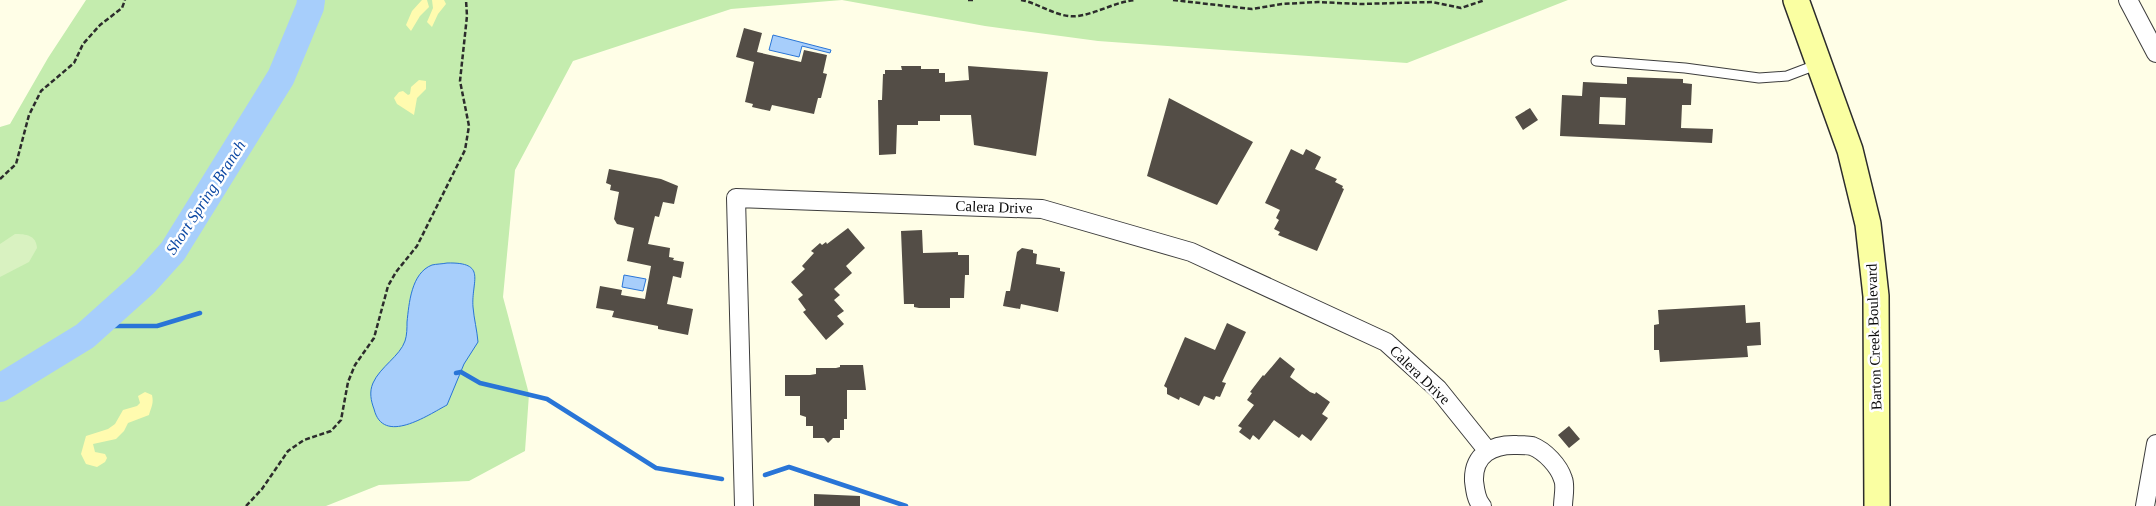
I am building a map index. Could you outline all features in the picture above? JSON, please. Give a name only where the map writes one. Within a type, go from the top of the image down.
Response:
[{"type":"street","name":"Barton Creek Boulevard","points":[[1796,0],[1850,150],[1868,224],[1876,296],[1878,506]]},
{"type":"street","points":[[2128,0],[2156,53]]},
{"type":"street","name":"Calera Drive","points":[[744,506],[736,198],[1042,209],[1191,252],[1386,342],[1438,390],[1487,450]]},
{"type":"street","points":[[2144,506],[2156,444]]},
{"type":"street","points":[[1482,506],[1478,503],[1474,488],[1477,461],[1487,450],[1506,445],[1532,446],[1551,459],[1564,480],[1563,506]]},
{"type":"lane","points":[[1596,61],[1686,68],[1759,78],[1787,76],[1819,64]]},
{"type":"path","points":[[0,179],[16,164],[29,115],[41,91],[74,63],[83,44],[100,24],[122,8],[125,0]]},
{"type":"path","points":[[246,506],[262,489],[288,451],[304,440],[331,431],[341,420],[348,382],[355,364],[374,338],[388,286],[396,272],[417,246],[465,150],[469,126],[460,81],[466,0]]},
{"type":"path","points":[[968,0],[974,0]]},
{"type":"path","points":[[1021,0],[1064,15],[1078,16],[1124,1],[1135,0]]},
{"type":"path","points":[[1173,0],[1252,9],[1282,4],[1318,2],[1360,4],[1432,2],[1461,8],[1485,0]]},
{"type":"green space","points":[[86,0],[842,0],[731,9],[573,61],[515,170],[503,297],[529,394],[525,451],[469,481],[379,485],[326,506],[0,506],[0,127],[10,124],[48,58]]},
{"type":"green space","points":[[842,0],[1568,0],[1407,63],[1098,41],[985,26]]},
{"type":"green space","points":[[15,234],[30,236],[35,240],[37,248],[29,262],[0,277],[0,244]]},
{"type":"sand","points":[[422,0],[427,0],[429,7],[420,16],[411,31],[406,25],[412,11]]},
{"type":"sand","points":[[432,0],[444,0],[446,4],[438,14],[432,27],[427,22],[433,8]]},
{"type":"sand","points":[[419,80],[426,81],[426,89],[417,98],[414,115],[397,104],[394,98],[399,92],[403,91],[408,95],[410,94],[411,87]]},
{"type":"sand","points":[[145,392],[152,395],[149,415],[128,423],[124,431],[116,439],[93,444],[95,452],[105,454],[107,458],[105,462],[97,467],[86,464],[81,454],[86,436],[108,429],[115,424],[123,410],[137,406],[140,403],[138,396]]},
{"type":"water","points":[[773,35],[831,50],[830,53],[802,46],[799,57],[769,50]]},
{"type":"water","points":[[447,263],[468,266],[475,275],[473,307],[478,342],[464,364],[447,405],[407,425],[396,427],[387,425],[379,420],[371,400],[373,383],[380,372],[399,352],[405,341],[410,298],[415,282],[425,269],[432,265]]},
{"type":"water","points":[[624,275],[646,279],[643,291],[622,287]]},
{"type":"building","points":[[744,28],[762,33],[757,52],[801,62],[804,50],[827,55],[823,73],[827,74],[821,98],[818,98],[814,114],[772,105],[770,111],[752,107],[753,104],[745,102],[754,62],[736,57]]},
{"type":"building","points":[[901,66],[921,66],[921,69],[939,69],[939,73],[945,73],[945,82],[969,80],[968,66],[1048,72],[1036,156],[974,145],[971,115],[940,115],[940,121],[918,121],[918,125],[897,125],[896,154],[879,155],[878,100],[882,100],[883,74],[885,74],[885,70],[902,70]]},
{"type":"building","points":[[1627,77],[1683,79],[1683,83],[1692,84],[1691,105],[1682,105],[1681,128],[1713,129],[1712,143],[1560,136],[1562,95],[1582,96],[1583,82],[1627,84]],"holes":[[[1600,97],[1626,98],[1625,125],[1599,124]]]},
{"type":"building","points":[[1169,98],[1253,142],[1217,205],[1147,176]]},
{"type":"building","points":[[1530,108],[1538,120],[1523,130],[1515,117]]},
{"type":"building","points":[[1291,149],[1303,155],[1306,149],[1321,157],[1315,169],[1337,179],[1335,182],[1343,186],[1342,188],[1344,189],[1317,251],[1278,235],[1280,232],[1274,229],[1279,220],[1276,218],[1280,210],[1265,203]]},
{"type":"building","points":[[609,169],[661,179],[678,186],[674,204],[663,202],[659,217],[655,216],[648,244],[670,248],[669,257],[674,258],[673,260],[684,262],[681,278],[673,276],[667,304],[693,309],[688,335],[658,329],[658,326],[612,317],[614,311],[596,308],[600,286],[622,290],[621,295],[645,299],[651,266],[627,261],[634,228],[617,224],[614,219],[619,192],[610,190],[611,185],[606,183]]},
{"type":"building","points":[[848,228],[865,248],[846,266],[852,273],[834,289],[840,295],[834,300],[844,311],[837,316],[844,324],[826,340],[803,312],[806,310],[798,299],[803,295],[791,282],[805,269],[802,266],[814,253],[811,251],[820,243],[822,245],[826,242],[827,244]]},
{"type":"building","points":[[922,230],[923,253],[958,252],[958,255],[969,255],[969,275],[965,275],[964,298],[950,298],[950,308],[919,308],[914,307],[914,304],[904,304],[901,231]]},
{"type":"building","points":[[1022,248],[1033,250],[1033,253],[1037,254],[1036,264],[1060,268],[1060,271],[1065,272],[1058,312],[1021,304],[1020,309],[1003,306],[1006,291],[1010,291],[1017,252]]},
{"type":"building","points":[[1745,305],[1746,323],[1760,322],[1761,345],[1747,346],[1748,357],[1660,362],[1659,350],[1654,350],[1654,325],[1659,324],[1658,310]]},
{"type":"building","points":[[1227,323],[1246,332],[1222,382],[1226,383],[1220,397],[1216,396],[1214,400],[1204,396],[1199,406],[1180,397],[1179,400],[1167,394],[1167,388],[1164,386],[1185,337],[1215,350]]},
{"type":"building","points":[[1280,357],[1295,369],[1290,377],[1310,392],[1315,394],[1316,392],[1330,402],[1322,414],[1328,418],[1311,441],[1302,434],[1299,438],[1274,420],[1259,440],[1253,435],[1250,440],[1239,432],[1242,428],[1238,426],[1254,405],[1247,400],[1252,393],[1250,392]]},
{"type":"building","points":[[840,365],[863,365],[866,390],[847,390],[847,419],[844,419],[844,430],[840,430],[840,438],[833,438],[828,443],[824,438],[813,438],[813,426],[806,426],[806,417],[800,415],[800,396],[785,396],[785,375],[816,374],[816,368],[836,368],[840,367]]},
{"type":"building","points":[[1569,426],[1580,439],[1569,448],[1558,435]]},
{"type":"building","points":[[814,494],[860,496],[860,506],[814,506]]},
{"type":"waterway","name":"Short Spring Branch","points":[[0,388],[85,336],[144,283],[173,251],[281,77],[310,7],[311,0]]},
{"type":"waterway","points":[[96,326],[157,326],[200,313]]},
{"type":"waterway","points":[[456,373],[461,372],[480,383],[547,399],[656,468],[722,479]]},
{"type":"waterway","points":[[765,475],[789,467],[906,506]]}]
